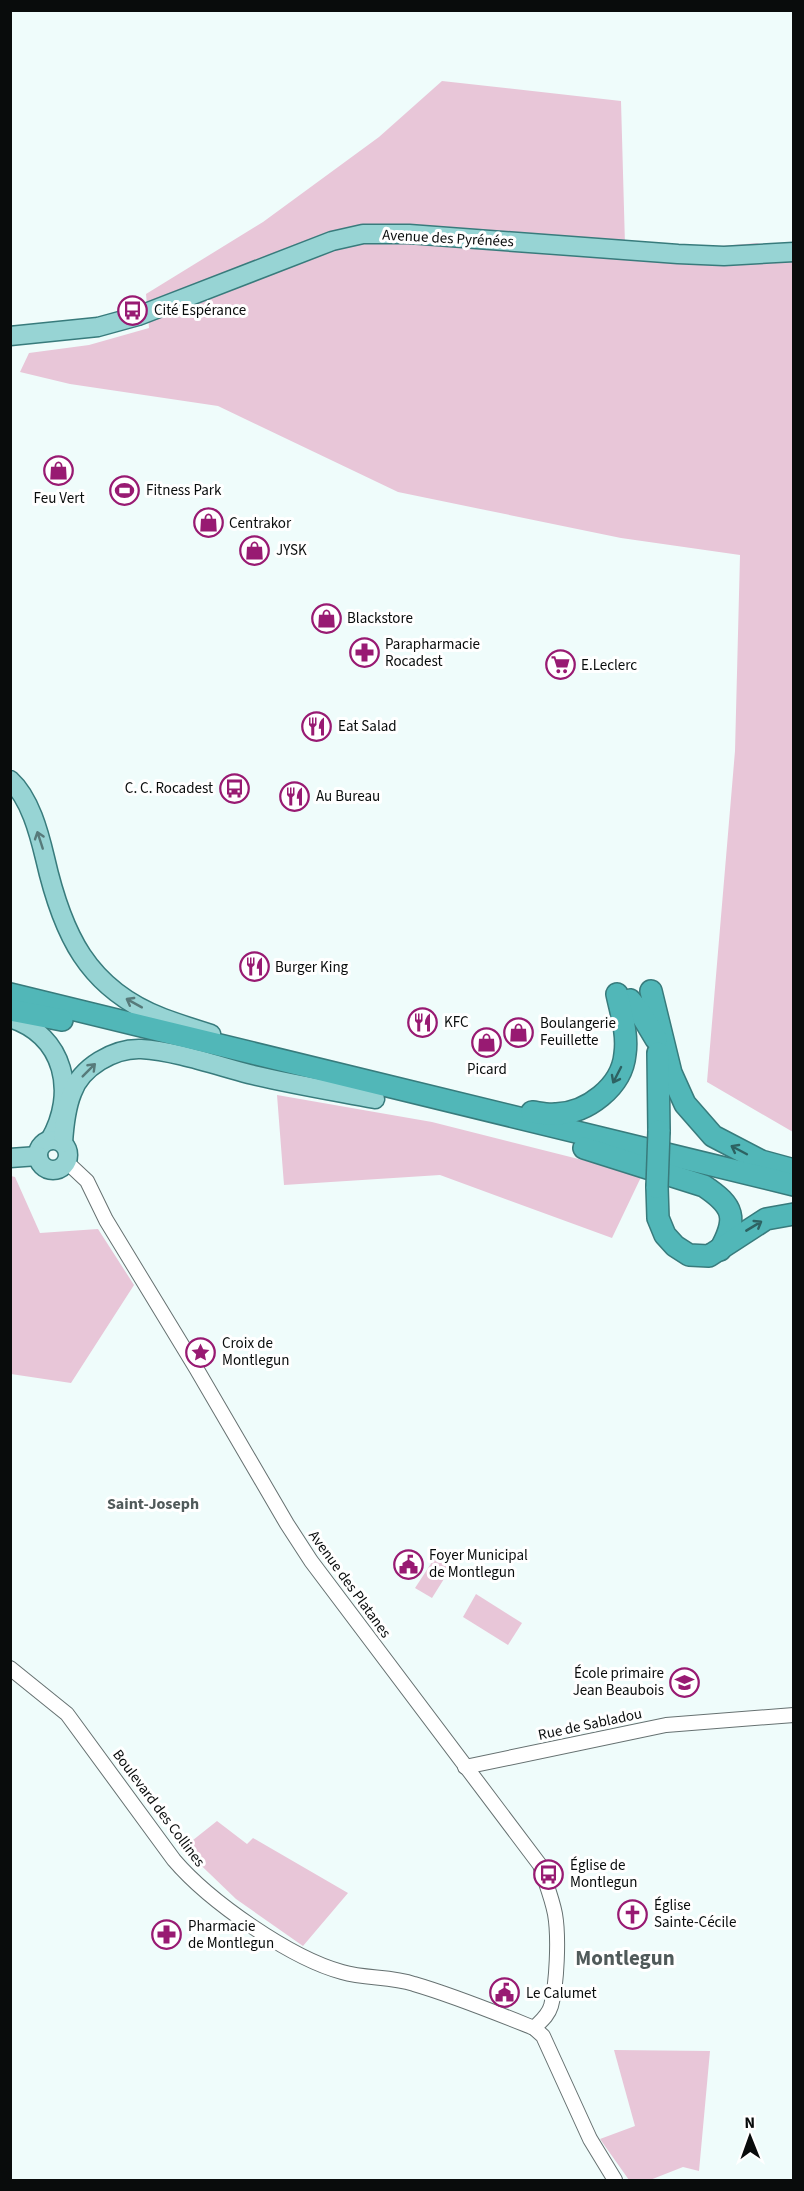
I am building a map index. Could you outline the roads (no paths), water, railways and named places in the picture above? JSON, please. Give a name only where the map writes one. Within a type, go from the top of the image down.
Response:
[{"type":"highway","points":[[651,991],[671,1073],[685,1104],[713,1136],[761,1161],[794,1170]]},
{"type":"highway","points":[[10,994],[794,1185]]},
{"type":"highway","points":[[469,1107],[489,1106],[557,1114],[583,1107],[602,1096],[616,1080],[626,1055],[623,997],[641,1014],[656,1039]]},
{"type":"highway","points":[[10,1010],[46,1016],[375,1099],[794,1199]]},
{"type":"highway","points":[[657,1015],[658,1218],[665,1235],[675,1246],[689,1255],[709,1256],[766,1219],[794,1214]]},
{"type":"highway","points":[[581,1147],[705,1186],[721,1198],[730,1213],[730,1228],[720,1250]]},
{"type":"main road","name":"Avenue des Pyrénées","points":[[10,336],[98,327],[138,316],[332,241],[363,234],[409,234],[724,256],[794,252]]},
{"type":"main road","points":[[10,780],[15,784],[27,806],[42,846],[52,889],[64,925],[79,954],[96,974],[126,999],[162,1018],[327,1072]]},
{"type":"main road","points":[[10,1018],[24,1022],[45,1038],[62,1071],[65,1092],[56,1141]]},
{"type":"main road","points":[[56,1141],[68,1150],[66,1164],[52,1170],[42,1166],[38,1156],[39,1148],[56,1141],[72,1092],[82,1077],[96,1062],[118,1052],[140,1049],[174,1055],[285,1083],[375,1099]]},
{"type":"main road","points":[[10,1158],[38,1156]]},
{"type":"street","name":"Avenue des Platanes","points":[[66,1164],[87,1181],[106,1220],[299,1542],[340,1601],[540,1865],[555,1913],[556,1967],[551,2006],[547,2016],[534,2028]]},
{"type":"street","name":"Boulevard des Collines","points":[[10,1668],[67,1714],[191,1880],[240,1917],[310,1961],[344,1973],[411,1983],[534,2028]]},
{"type":"street","name":"Rue de Sabladou","points":[[465,1767],[666,1725],[794,1715]]},
{"type":"street","points":[[534,2028],[543,2036],[590,2139],[615,2181]]},
{"type":"place","name":"Cité Espérance","points":[[133,310]]},
{"type":"place","name":"Feu Vert","points":[[59,471]]},
{"type":"place","name":"Fitness Park","points":[[125,490]]},
{"type":"place","name":"Centrakor","points":[[208,523]]},
{"type":"place","name":"JYSK","points":[[255,550]]},
{"type":"place","name":"Blackstore","points":[[326,618]]},
{"type":"place","name":"Parapharmacie Rocadest","points":[[364,653]]},
{"type":"place","name":"E.Leclerc","points":[[560,665]]},
{"type":"place","name":"Eat Salad","points":[[317,726]]},
{"type":"place","name":"C. C. Rocadest","points":[[234,788]]},
{"type":"place","name":"Au Bureau","points":[[295,796]]},
{"type":"place","name":"Burger King","points":[[254,967]]},
{"type":"place","name":"KFC","points":[[423,1022]]},
{"type":"place","name":"Boulangerie Feuillette","points":[[519,1032]]},
{"type":"place","name":"Picard","points":[[487,1042]]},
{"type":"place","name":"Croix de Montlegun","points":[[201,1352]]},
{"type":"place","name":"Foyer Municipal de Montlegun","points":[[408,1564]]},
{"type":"place","name":"École primaire Jean Beaubois","points":[[685,1682]]},
{"type":"place","name":"Église de Montlegun","points":[[549,1874]]},
{"type":"place","name":"Église Sainte-Cécile","points":[[633,1914]]},
{"type":"place","name":"Pharmacie de Montlegun","points":[[167,1935]]},
{"type":"place","name":"Le Calumet","points":[[505,1993]]},
{"type":"district","name":"Saint-Joseph","points":[[153,1503]]},
{"type":"district","name":"Montlegun","points":[[625,1958]]}]
